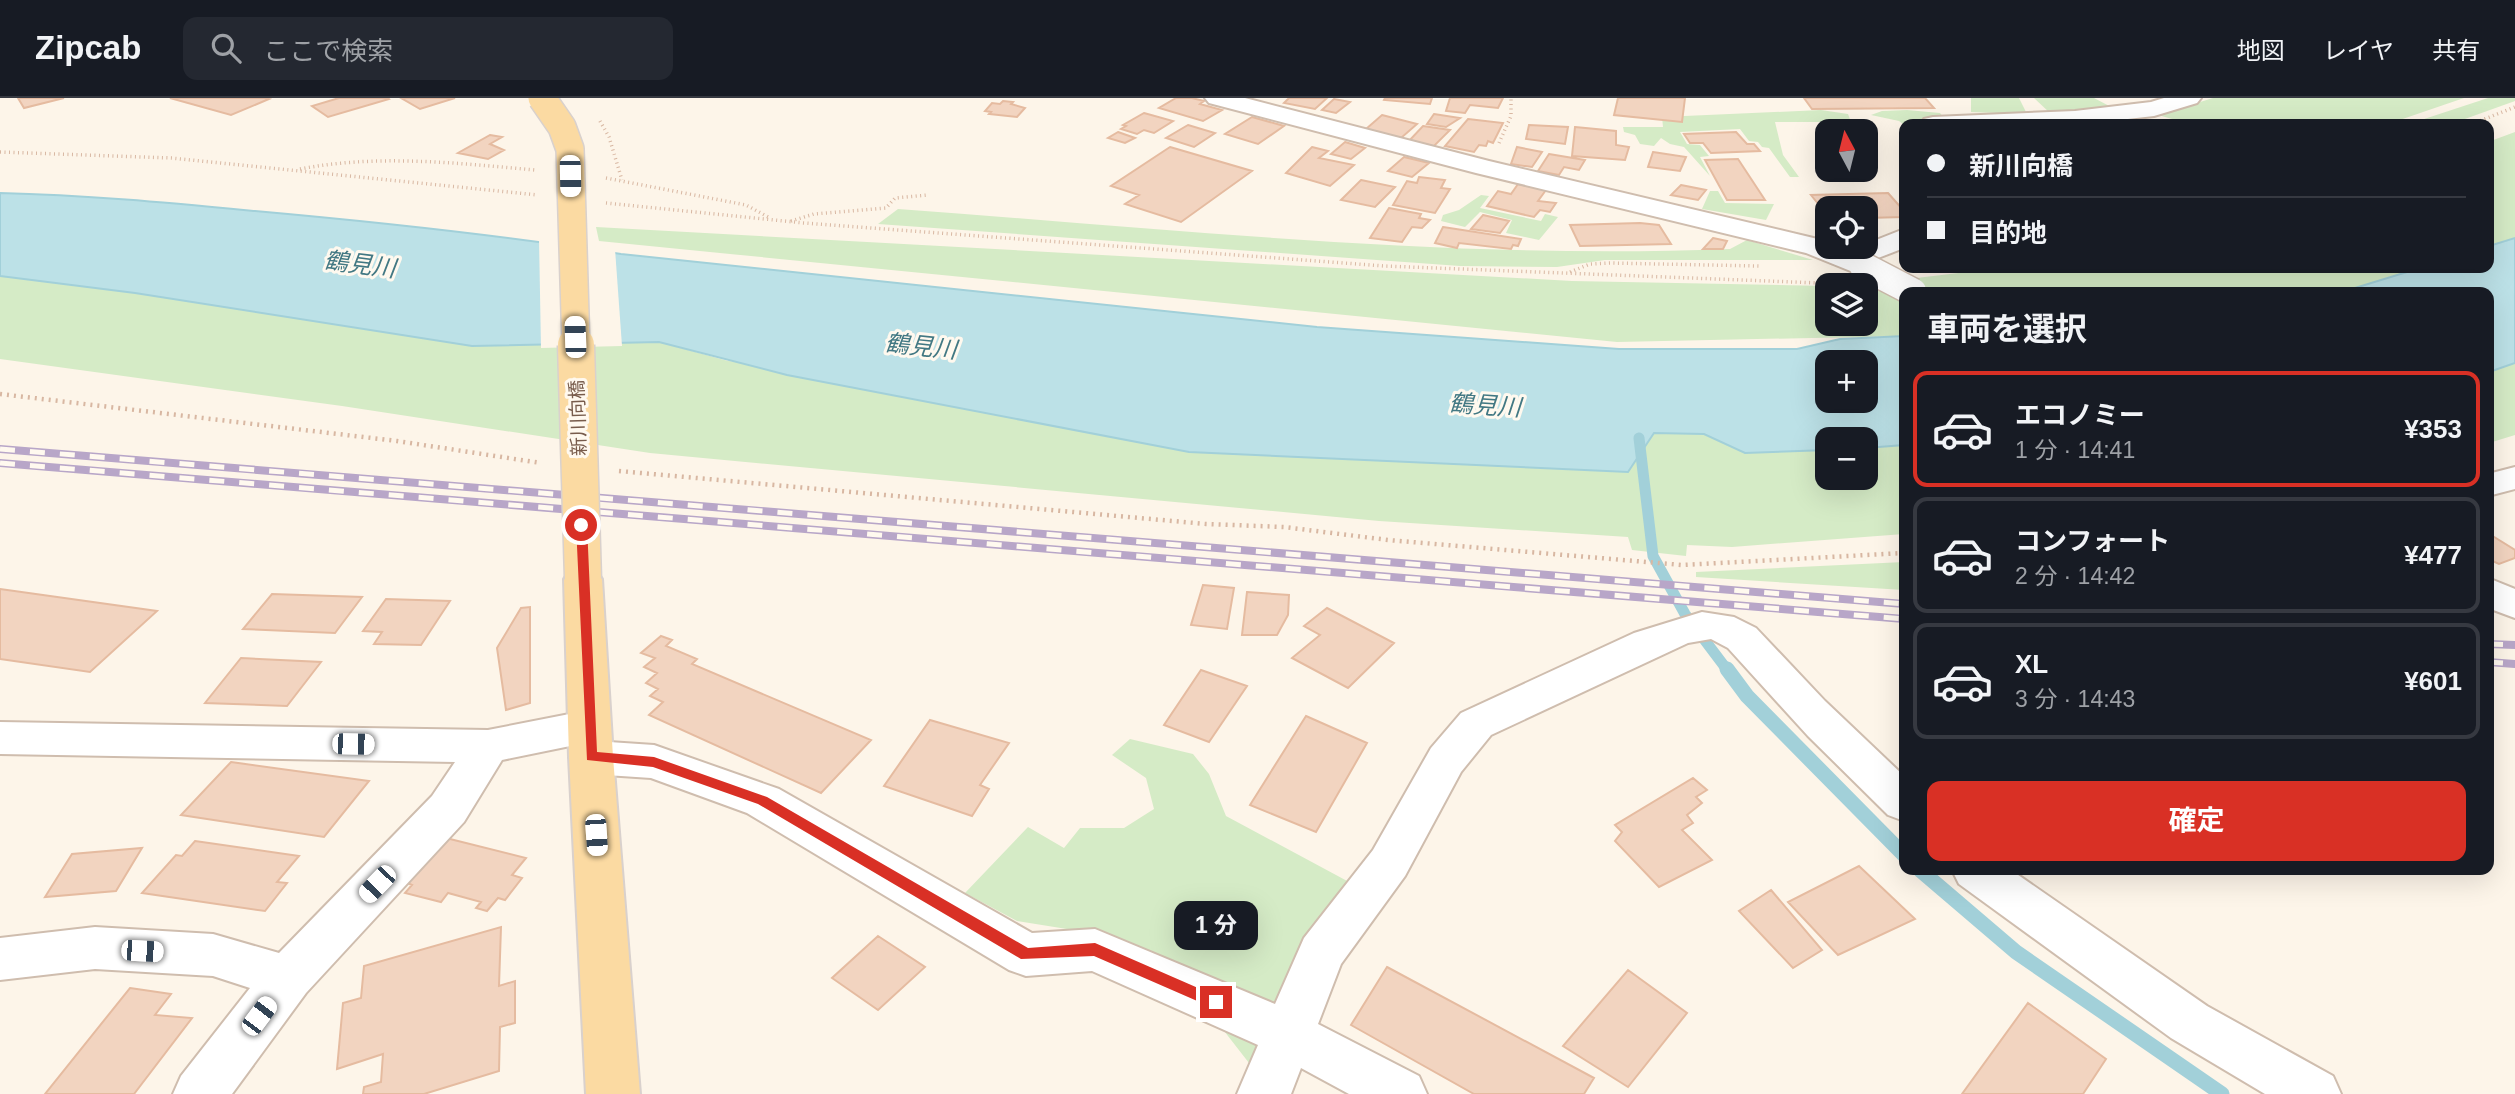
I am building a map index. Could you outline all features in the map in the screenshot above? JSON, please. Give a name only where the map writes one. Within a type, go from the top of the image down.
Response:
[{"type":"main road","name":"新川向橋","points":[[542,98],[562,127],[570,149],[590,741],[613,1094]]},
{"type":"street","points":[[1217,98],[1485,169],[1754,231],[1853,261],[1903,287]]},
{"type":"street","points":[[2101,98],[2154,108],[2189,98]]},
{"type":"street","points":[[2051,119],[2075,118],[2132,105]]},
{"type":"street","points":[[1853,261],[1899,239]]},
{"type":"street","points":[[2494,483],[2515,478]]},
{"type":"street","points":[[2494,594],[2515,605]]},
{"type":"street","points":[[1264,1094],[1321,953],[1389,863],[1446,760],[1476,724],[1648,643],[1693,629],[1731,631],[1764,658],[1795,697],[1899,798]]},
{"type":"street","points":[[0,738],[488,746],[590,741],[763,801],[1026,955],[1095,950],[1289,1034],[1400,1094]]},
{"type":"street","points":[[200,1094],[288,976],[448,809],[488,746]]},
{"type":"street","points":[[1982,875],[2075,944],[2189,1022],[2314,1094]]},
{"type":"street","points":[[0,959],[95,948],[213,955],[288,976]]},
{"type":"path","points":[[1485,169],[1509,123],[1513,108],[1511,98]]},
{"type":"path","points":[[2485,119],[2515,107]]},
{"type":"path","points":[[597,115],[609,137],[622,180]]},
{"type":"path","points":[[0,152],[171,158],[296,170]]},
{"type":"path","points":[[790,222],[814,214],[887,208],[895,198],[928,195]]},
{"type":"path","points":[[773,220],[1384,267],[1815,282]]},
{"type":"path","points":[[1566,273],[1590,264],[1610,263],[1770,266]]},
{"type":"path","points":[[0,394],[397,442],[549,464]]},
{"type":"path","points":[[613,470],[851,494],[1206,524],[1284,527],[1388,540],[1682,565],[1899,553]]},
{"type":"green space","points":[[1971,98],[2019,98],[2027,114],[1971,112]]},
{"type":"green space","points":[[2034,98],[2094,98],[2115,109],[2051,114]]},
{"type":"green space","points":[[2213,98],[2464,98],[2403,119],[2172,119],[2158,115]]},
{"type":"green space","points":[[2488,98],[2515,98],[2515,101],[2465,119],[2424,119]]},
{"type":"green space","points":[[1821,110],[1848,114],[1850,119],[1775,122],[1783,155],[1799,177],[1790,177],[1769,148],[1749,141],[1740,129],[1680,132],[1687,144],[1700,145],[1709,156],[1700,157],[1710,176],[1684,147],[1670,144],[1661,138],[1654,146],[1640,144],[1635,135],[1624,132],[1623,127],[1663,127],[1662,117]]},
{"type":"green space","points":[[1882,111],[1940,113],[1944,118],[1899,121],[1871,115]]},
{"type":"green space","points":[[2515,132],[2515,238],[2494,244],[2494,140]]},
{"type":"green space","points":[[1710,191],[1718,191],[1725,203],[1774,204],[1766,220],[1702,209]]},
{"type":"green space","points":[[1481,195],[1489,196],[1480,208],[1541,221],[1545,214],[1558,217],[1539,240],[1506,233],[1512,220],[1480,212],[1465,227],[1441,221],[1443,215],[1459,210]]},
{"type":"green space","points":[[898,209],[1314,241],[1522,250],[1730,249],[1747,240],[1813,260],[1605,260],[1557,267],[1460,266],[878,224]]},
{"type":"green space","points":[[596,227],[1572,281],[1815,286],[1815,336],[1878,336],[1878,283],[1958,273],[2404,273],[2358,287],[1899,287],[1899,336],[1617,342],[599,241]]},
{"type":"green space","points":[[0,276],[135,293],[472,346],[659,342],[728,361],[1654,433],[1703,434],[1745,453],[1815,450],[1815,490],[1878,490],[1878,447],[1899,445],[1899,534],[1732,547],[1687,545],[1686,556],[1632,550],[1628,537],[1379,521],[650,453],[342,406],[0,359]]},
{"type":"green space","points":[[2515,363],[2515,435],[2494,441],[2494,370]]},
{"type":"green space","points":[[1899,562],[1899,590],[1696,577],[1696,572]]},
{"type":"green space","points":[[1130,739],[1193,754],[1209,774],[1226,816],[1349,882],[1300,950],[1249,1063],[1221,1027],[1098,934],[1017,921],[965,893],[1028,827],[1064,848],[1080,828],[1124,828],[1154,809],[1146,778],[1112,755]]},
{"type":"water","name":"鶴見川","points":[[0,193],[128,200],[347,220],[621,254],[1317,327],[1619,349],[1797,349],[1840,339],[1899,336],[1899,445],[1878,447],[1878,427],[1815,427],[1815,450],[1745,453],[1704,434],[1654,433],[1628,472],[1189,452],[787,375],[659,342],[472,346],[135,293],[0,276]]},
{"type":"water","points":[[2515,238],[2515,363],[2494,370],[2494,287],[2358,287],[2404,273],[2494,273],[2494,244]]},
{"type":"pier","points":[[539,238],[615,249],[622,346],[541,348]]},
{"type":"building","points":[[18,98],[64,98],[24,108]]},
{"type":"building","points":[[170,98],[265,98],[269,99],[231,115]]},
{"type":"building","points":[[339,98],[389,99],[328,117],[312,106]]},
{"type":"building","points":[[401,98],[455,98],[420,109]]},
{"type":"building","points":[[1176,98],[1204,101],[1200,104],[1222,110],[1203,121],[1159,108]]},
{"type":"building","points":[[1289,98],[1327,98],[1315,109],[1284,103]]},
{"type":"building","points":[[1432,98],[1430,104],[1384,100]]},
{"type":"building","points":[[1450,98],[1503,98],[1498,108],[1470,105],[1465,113],[1446,111]]},
{"type":"building","points":[[1618,98],[1685,98],[1682,122],[1614,115]]},
{"type":"building","points":[[1804,98],[1925,98],[1934,108],[1812,109]]},
{"type":"building","points":[[1334,99],[1350,102],[1336,113],[1322,110]]},
{"type":"building","points":[[1003,101],[1025,108],[1017,117],[989,114],[991,112],[985,111],[992,103],[1000,104]]},
{"type":"building","points":[[1144,113],[1173,121],[1154,133],[1144,130],[1137,134],[1121,129],[1126,126],[1123,125]]},
{"type":"building","points":[[1434,114],[1460,118],[1446,127],[1427,124]]},
{"type":"building","points":[[1382,115],[1417,124],[1401,138],[1366,129]]},
{"type":"building","points":[[1252,117],[1284,126],[1258,144],[1225,134]]},
{"type":"building","points":[[1468,119],[1503,123],[1493,143],[1488,141],[1486,146],[1479,145],[1474,152],[1445,146]]},
{"type":"building","points":[[1188,125],[1215,133],[1194,147],[1166,138]]},
{"type":"building","points":[[1529,125],[1568,127],[1565,144],[1526,139]]},
{"type":"building","points":[[1423,126],[1450,130],[1432,148],[1408,142]]},
{"type":"building","points":[[1575,127],[1616,131],[1616,145],[1629,147],[1625,160],[1572,156]]},
{"type":"building","points":[[1118,132],[1135,138],[1125,143],[1108,138]]},
{"type":"building","points":[[1736,132],[1747,144],[1754,144],[1760,151],[1711,153],[1703,143],[1690,143],[1684,134]]},
{"type":"building","points":[[490,135],[502,137],[490,144],[504,150],[488,159],[458,153]]},
{"type":"building","points":[[1345,142],[1365,148],[1351,159],[1331,154]]},
{"type":"building","points":[[1170,147],[1252,171],[1181,222],[1125,204],[1139,195],[1111,186]]},
{"type":"building","points":[[1312,147],[1328,151],[1319,158],[1354,165],[1330,186],[1286,173]]},
{"type":"building","points":[[1517,147],[1542,152],[1532,167],[1511,164]]},
{"type":"building","points":[[1653,152],[1686,157],[1680,171],[1648,167]]},
{"type":"building","points":[[1549,154],[1585,160],[1579,170],[1564,167],[1559,175],[1538,171]]},
{"type":"building","points":[[1404,157],[1429,163],[1412,177],[1388,171]]},
{"type":"building","points":[[1738,159],[1765,200],[1727,200],[1705,160]]},
{"type":"building","points":[[1419,177],[1445,180],[1441,188],[1450,189],[1435,213],[1393,205],[1407,181],[1417,183]]},
{"type":"building","points":[[1361,180],[1395,187],[1375,207],[1341,200]]},
{"type":"building","points":[[1518,184],[1546,190],[1538,201],[1556,203],[1550,212],[1540,210],[1534,217],[1487,206],[1498,191],[1511,194]]},
{"type":"building","points":[[1681,185],[1706,190],[1698,200],[1671,195]]},
{"type":"building","points":[[1888,193],[1899,205],[1899,217],[1878,218],[1878,196],[1815,196],[1815,200],[1811,195]]},
{"type":"building","points":[[1389,208],[1421,214],[1419,218],[1430,220],[1422,228],[1412,227],[1402,242],[1370,238]]},
{"type":"building","points":[[1483,215],[1509,221],[1500,233],[1471,229]]},
{"type":"building","points":[[1570,225],[1659,225],[1671,244],[1580,246]]},
{"type":"building","points":[[1443,227],[1521,239],[1518,246],[1513,245],[1511,249],[1459,243],[1457,248],[1435,243]]},
{"type":"building","points":[[1713,238],[1727,241],[1723,249],[1703,249]]},
{"type":"building","points":[[2494,537],[2515,550],[2515,558],[2499,564],[2494,562]]},
{"type":"building","points":[[1203,585],[1234,588],[1227,629],[1191,625]]},
{"type":"building","points":[[0,589],[157,611],[90,672],[0,659]]},
{"type":"building","points":[[1247,592],[1289,595],[1288,615],[1277,635],[1242,635]]},
{"type":"building","points":[[272,594],[362,597],[335,633],[243,629]]},
{"type":"building","points":[[386,599],[450,601],[421,645],[374,644],[382,632],[363,631]]},
{"type":"building","points":[[530,607],[530,703],[506,710],[497,648],[521,608]]},
{"type":"building","points":[[1327,608],[1394,643],[1348,688],[1292,658],[1320,635],[1304,626]]},
{"type":"building","points":[[661,636],[672,640],[666,646],[697,659],[692,664],[871,740],[821,793],[649,715],[663,702],[650,696],[658,689],[646,683],[657,673],[644,667],[655,658],[641,653]]},
{"type":"building","points":[[241,658],[321,662],[287,706],[205,703]]},
{"type":"building","points":[[1201,670],[1247,686],[1209,742],[1164,725]]},
{"type":"building","points":[[1306,716],[1367,743],[1316,832],[1250,805]]},
{"type":"building","points":[[930,720],[1009,743],[980,785],[989,789],[972,816],[884,786]]},
{"type":"building","points":[[231,762],[369,781],[324,837],[181,815]]},
{"type":"building","points":[[1693,778],[1707,790],[1696,797],[1702,803],[1687,815],[1693,823],[1682,830],[1712,860],[1659,887],[1615,841],[1622,832],[1615,825]]},
{"type":"building","points":[[446,838],[526,858],[512,875],[522,878],[505,900],[498,898],[487,911],[476,908],[481,902],[448,893],[441,902],[405,893],[412,885],[407,883]]},
{"type":"building","points":[[195,841],[299,856],[277,882],[287,883],[265,911],[142,893],[176,855],[182,856]]},
{"type":"building","points":[[142,848],[116,891],[45,897],[72,854]]},
{"type":"building","points":[[1859,866],[1915,919],[1838,955],[1788,902]]},
{"type":"building","points":[[1771,890],[1822,950],[1793,968],[1739,911]]},
{"type":"building","points":[[501,927],[499,986],[515,981],[515,1023],[500,1027],[499,1071],[424,1094],[363,1094],[364,1087],[381,1082],[383,1054],[337,1069],[343,1003],[361,998],[364,966]]},
{"type":"building","points":[[878,936],[925,967],[878,1010],[832,978]]},
{"type":"building","points":[[1387,967],[1594,1078],[1584,1094],[1474,1094],[1351,1025]]},
{"type":"building","points":[[1628,970],[1687,1013],[1628,1087],[1563,1046]]},
{"type":"building","points":[[130,988],[171,994],[155,1015],[192,1018],[134,1094],[45,1094]]},
{"type":"building","points":[[2028,1003],[2106,1059],[2083,1094],[1962,1094]]},
{"type":"waterway","points":[[1639,438],[1653,556],[1685,614],[1728,671]]},
{"type":"waterway","points":[[1727,669],[1747,696],[1899,850]]},
{"type":"waterway","points":[[1926,875],[2016,952],[2222,1094]]},
{"type":"railway","points":[[0,449],[1899,604]]},
{"type":"railway","points":[[0,463],[1899,619]]},
{"type":"railway","points":[[2494,644],[2515,645]]},
{"type":"railway","points":[[2494,662],[2515,664]]},
{"type":"route","points":[[581,525],[591,757],[654,762],[763,801],[1026,955],[1095,950],[1216,1002]]}]
